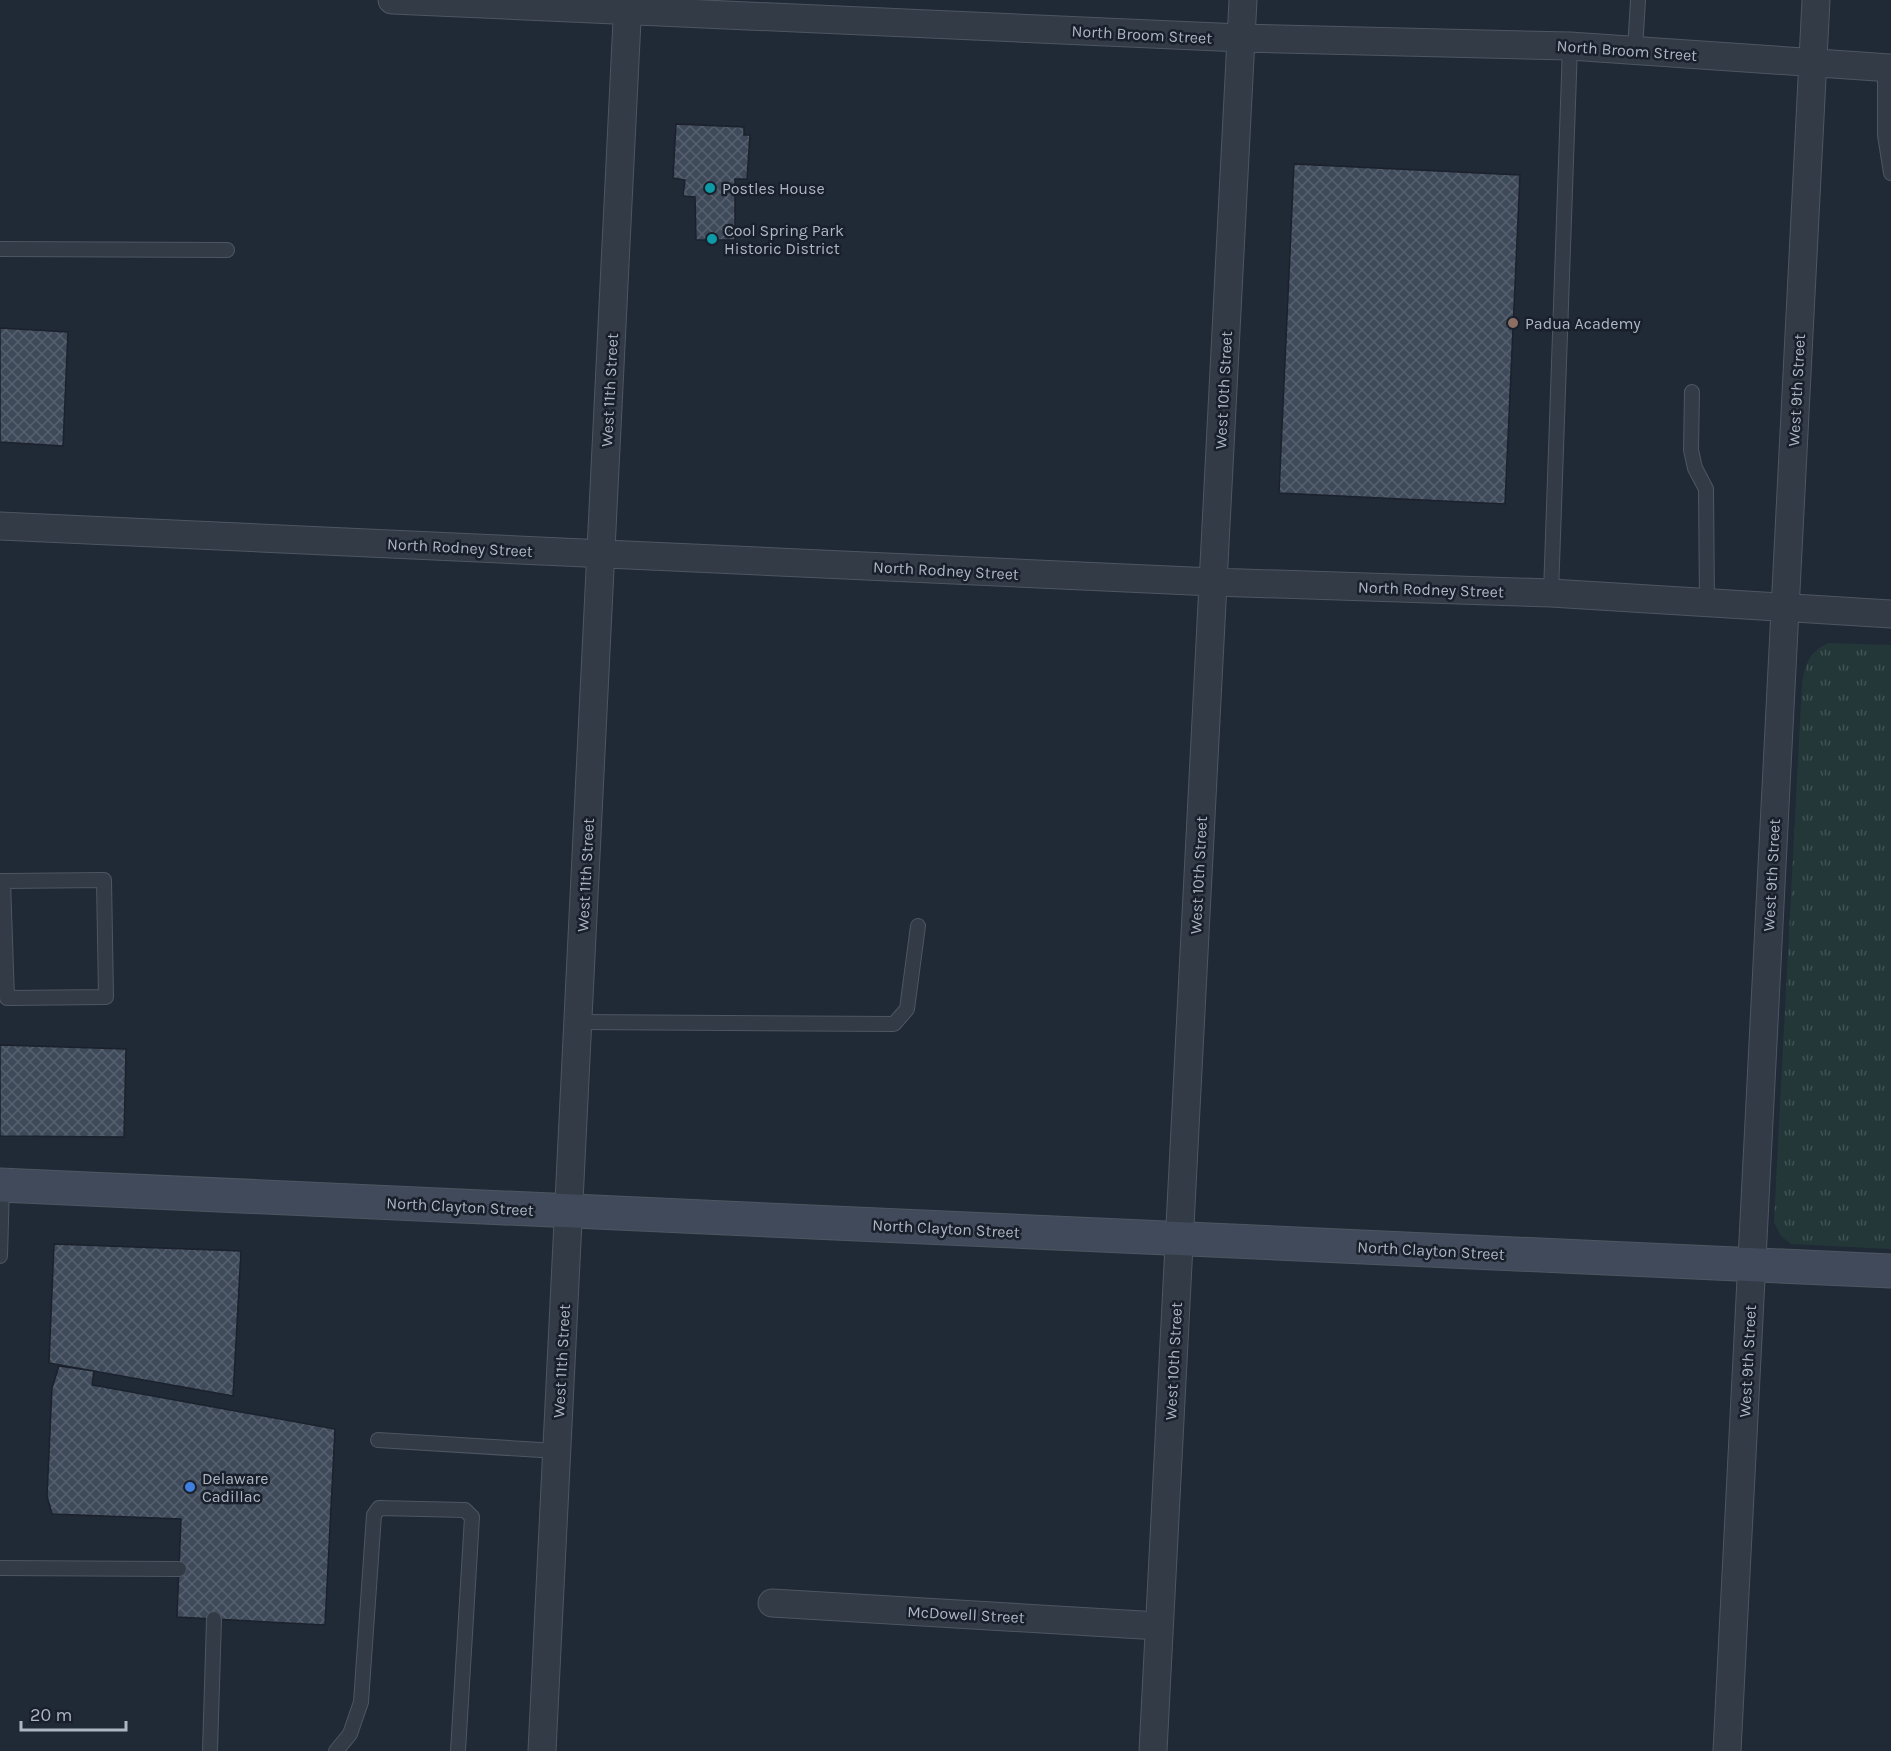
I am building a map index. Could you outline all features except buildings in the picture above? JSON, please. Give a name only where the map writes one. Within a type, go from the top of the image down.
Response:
[{"type":"street","name":"North Broom Street","points":[[392,0],[628,5],[1241,38],[1570,46],[1888,68]]},
{"type":"street","name":"West 10th Street","points":[[1153,1751],[1243,0]]},
{"type":"street","name":"West 9th Street","points":[[1727,1751],[1816,0]]},
{"type":"street","name":"West 11th Street","points":[[542,1751],[628,5]]},
{"type":"street","name":"North Rodney Street","points":[[0,526],[1213,582],[1551,593],[1891,614]]},
{"type":"street","name":"North Clayton Street","points":[[1,1185],[1891,1271]]},
{"type":"street","name":"McDowell Street","points":[[772,1603],[1160,1626]]},
{"type":"lane","points":[[1635,50],[1638,0]]},
{"type":"lane","points":[[1551,593],[1570,46]]},
{"type":"lane","points":[[1888,68],[1885,135],[1891,173]]},
{"type":"lane","points":[[0,249],[227,250]]},
{"type":"lane","points":[[1692,392],[1691,450],[1695,468],[1706,489],[1707,604]]},
{"type":"lane","points":[[104,880],[106,997],[7,998],[1,881],[104,880]]},
{"type":"lane","points":[[578,1022],[894,1024],[907,1009],[918,927]]},
{"type":"lane","points":[[0,1256],[1,1185]]},
{"type":"lane","points":[[378,1440],[557,1450]]},
{"type":"lane","points":[[336,1751],[350,1734],[361,1702],[369,1614],[374,1515],[379,1508],[465,1510],[472,1517],[458,1751]]},
{"type":"lane","points":[[0,1568],[179,1569]]},
{"type":"lane","points":[[210,1751],[214,1619]]},
{"type":"green space","points":[[1828,643],[1891,645],[1891,1249],[1791,1244],[1781,1236],[1774,1222],[1802,683],[1812,654]]},
{"type":"place","name":"Postles House","points":[[710,188]]},
{"type":"place","name":"Cool Spring Park Historic District","points":[[712,239]]},
{"type":"place","name":"Padua Academy","points":[[1513,323]]},
{"type":"place","name":"Delaware Cadillac","points":[[190,1487]]}]
